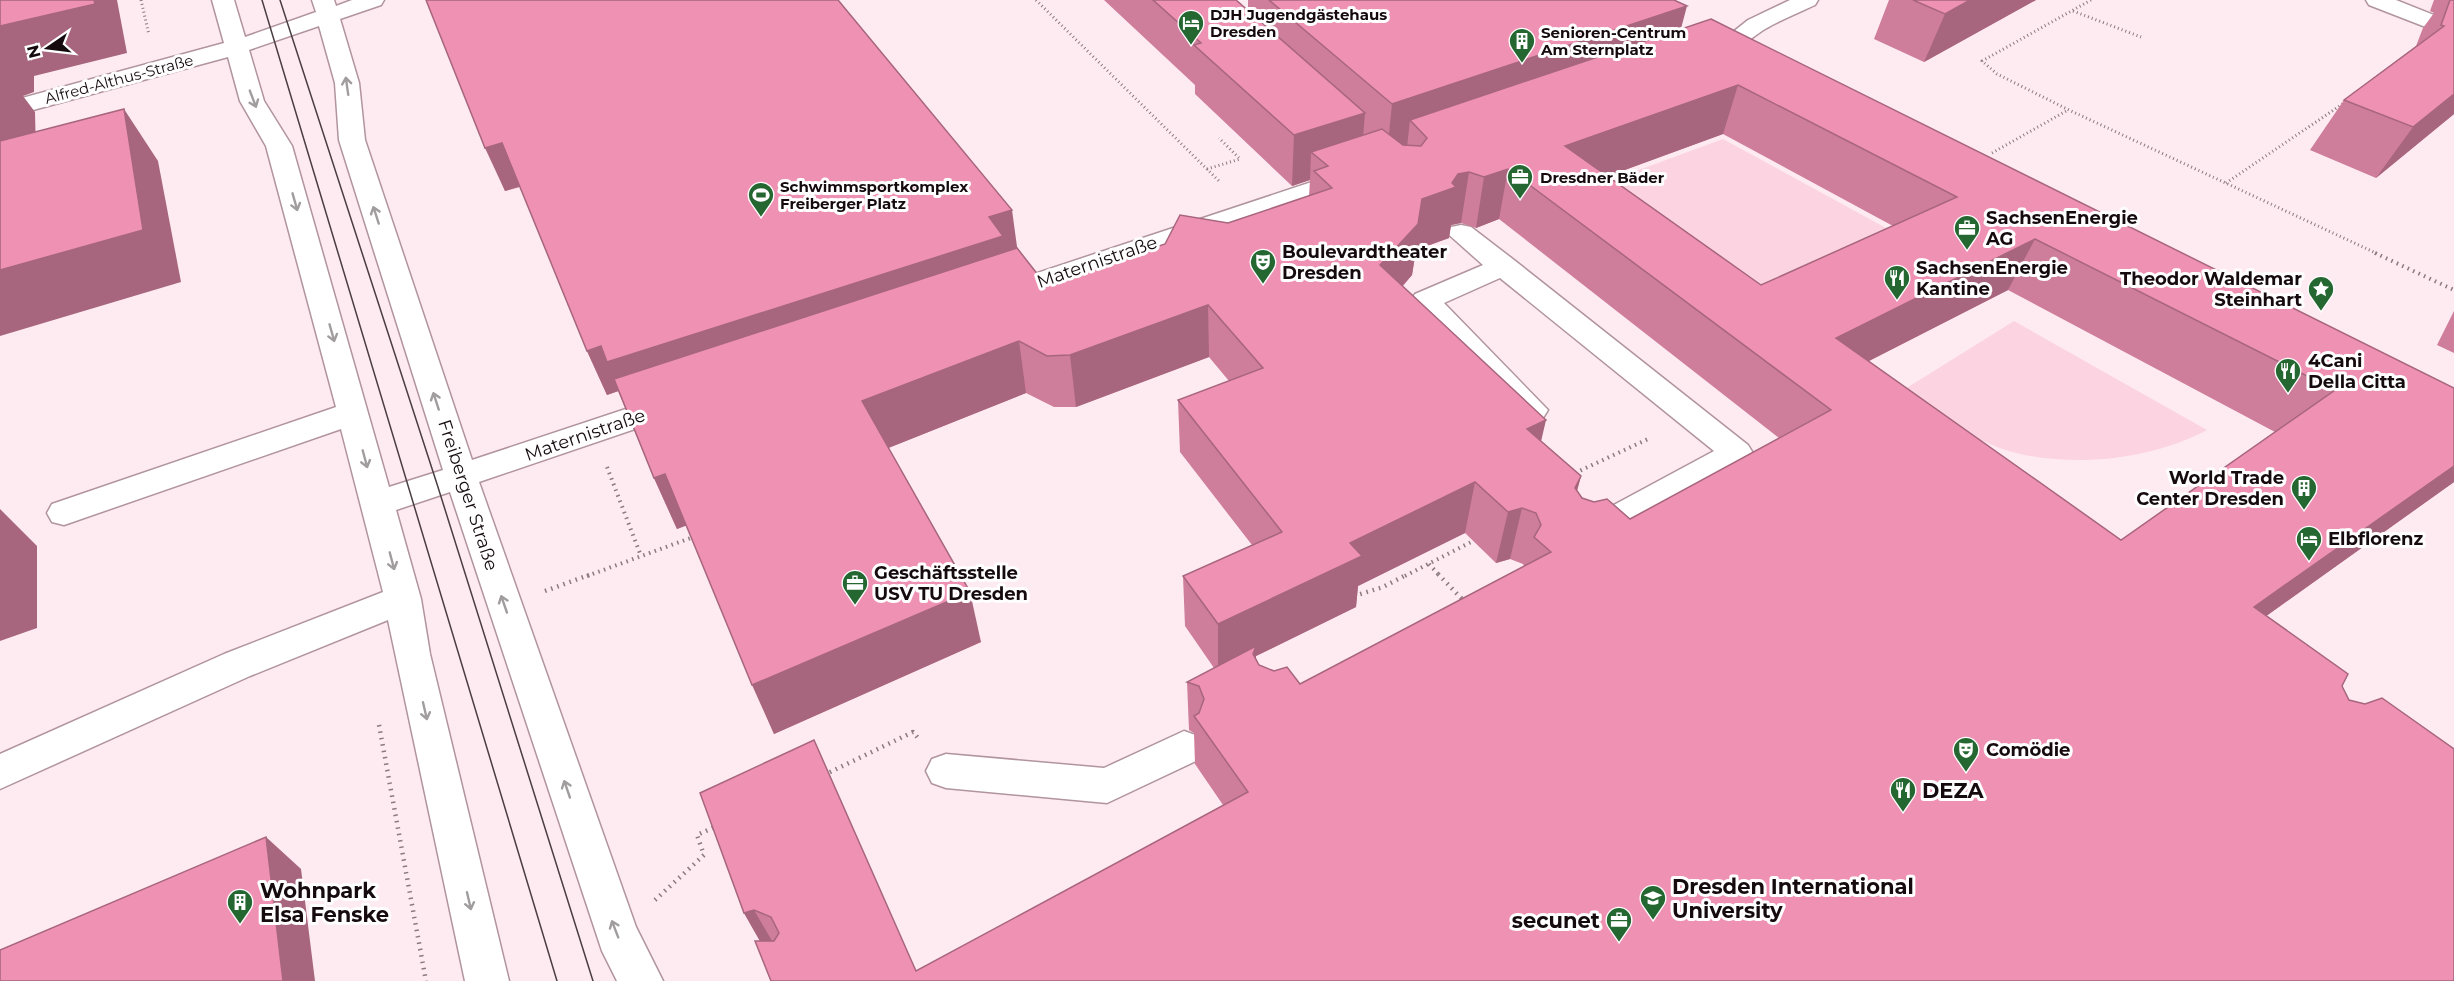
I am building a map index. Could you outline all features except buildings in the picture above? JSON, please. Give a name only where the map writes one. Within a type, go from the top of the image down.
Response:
[{"type":"street","points":[[223,0],[252,101],[279,146],[353,413],[403,599],[412,654],[487,981]]},
{"type":"street","name":"Alfred-Althus-Straße","points":[[0,112],[237,47],[326,7],[372,0]]},
{"type":"street","points":[[1686,61],[1741,51],[1756,26],[1807,0]]},
{"type":"street","points":[[2377,0],[2454,31]]},
{"type":"street","name":"Freiberger Straße","points":[[326,7],[347,83],[352,140],[461,476],[617,936],[642,981]]},
{"type":"street","points":[[1699,32],[1741,51]]},
{"type":"street","name":"Maternistraße","points":[[970,305],[1381,166]]},
{"type":"street","points":[[1461,233],[1737,453],[1580,538]]},
{"type":"street","points":[[1504,266],[1425,300],[1532,410]]},
{"type":"street","name":"Maternistraße","points":[[377,504],[693,398]]},
{"type":"street","points":[[64,513],[353,413]]},
{"type":"street","points":[[0,772],[237,665],[403,599]]},
{"type":"street","points":[[946,771],[1107,786],[1184,748]]},
{"type":"path","points":[[141,0],[150,39]]},
{"type":"path","points":[[1036,0],[1207,169],[1247,212]]},
{"type":"path","points":[[2091,0],[1982,61],[1998,74],[2069,110],[2454,290]]},
{"type":"path","points":[[2072,10],[2141,37]]},
{"type":"path","points":[[2225,183],[2344,103]]},
{"type":"path","points":[[1992,153],[2069,110]]},
{"type":"path","points":[[1207,169],[1240,159],[1219,138]]},
{"type":"path","points":[[594,432],[641,556]]},
{"type":"path","points":[[1564,479],[1648,439]]},
{"type":"path","points":[[505,606],[698,535]]},
{"type":"path","points":[[1349,598],[1383,587],[1480,537]]},
{"type":"path","points":[[1429,564],[1463,600]]},
{"type":"path","points":[[378,721],[426,981]]},
{"type":"path","points":[[816,779],[913,732],[946,771]]},
{"type":"path","points":[[617,936],[704,855],[697,835],[718,825]]},
{"type":"shaded area","points":[[1723,139],[1919,246],[1742,328],[1565,197]]},
{"type":"shaded area","points":[[2014,321],[2207,430],[2186,440],[2140,454],[2091,460],[2043,458],[2020,454],[1989,444],[1897,394]]},
{"type":"tram line","points":[[262,0],[557,981]]},
{"type":"tram line","points":[[280,0],[437,484],[593,981]]},
{"type":"place","name":"DJH Jugendgästehaus Dresden","points":[[1191,46]]},
{"type":"place","name":"Senioren-Centrum Am Sternplatz","points":[[1522,64]]},
{"type":"place","name":"Dresdner Bäder","points":[[1520,200]]},
{"type":"place","name":"Schwimmsportkomplex Freiberger Platz","points":[[761,218]]},
{"type":"place","name":"SachsenEnergie AG","points":[[1967,251]]},
{"type":"place","name":"Boulevardtheater Dresden","points":[[1263,285]]},
{"type":"place","name":"SachsenEnergie Kantine","points":[[1897,301]]},
{"type":"place","name":"Theodor Waldemar Steinhart","points":[[2321,312]]},
{"type":"place","name":"4Cani Della Citta","points":[[2288,394]]},
{"type":"place","name":"World Trade Center Dresden","points":[[2304,511]]},
{"type":"place","name":"Elbflorenz","points":[[2309,562]]},
{"type":"place","name":"Geschäftsstelle USV TU Dresden","points":[[855,606]]},
{"type":"place","name":"Comödie","points":[[1966,773]]},
{"type":"place","name":"DEZA","points":[[1903,813]]},
{"type":"place","name":"Dresden International University","points":[[1653,921]]},
{"type":"place","name":"Wohnpark Elsa Fenske","points":[[240,925]]},
{"type":"place","name":"secunet","points":[[1619,943]]}]
